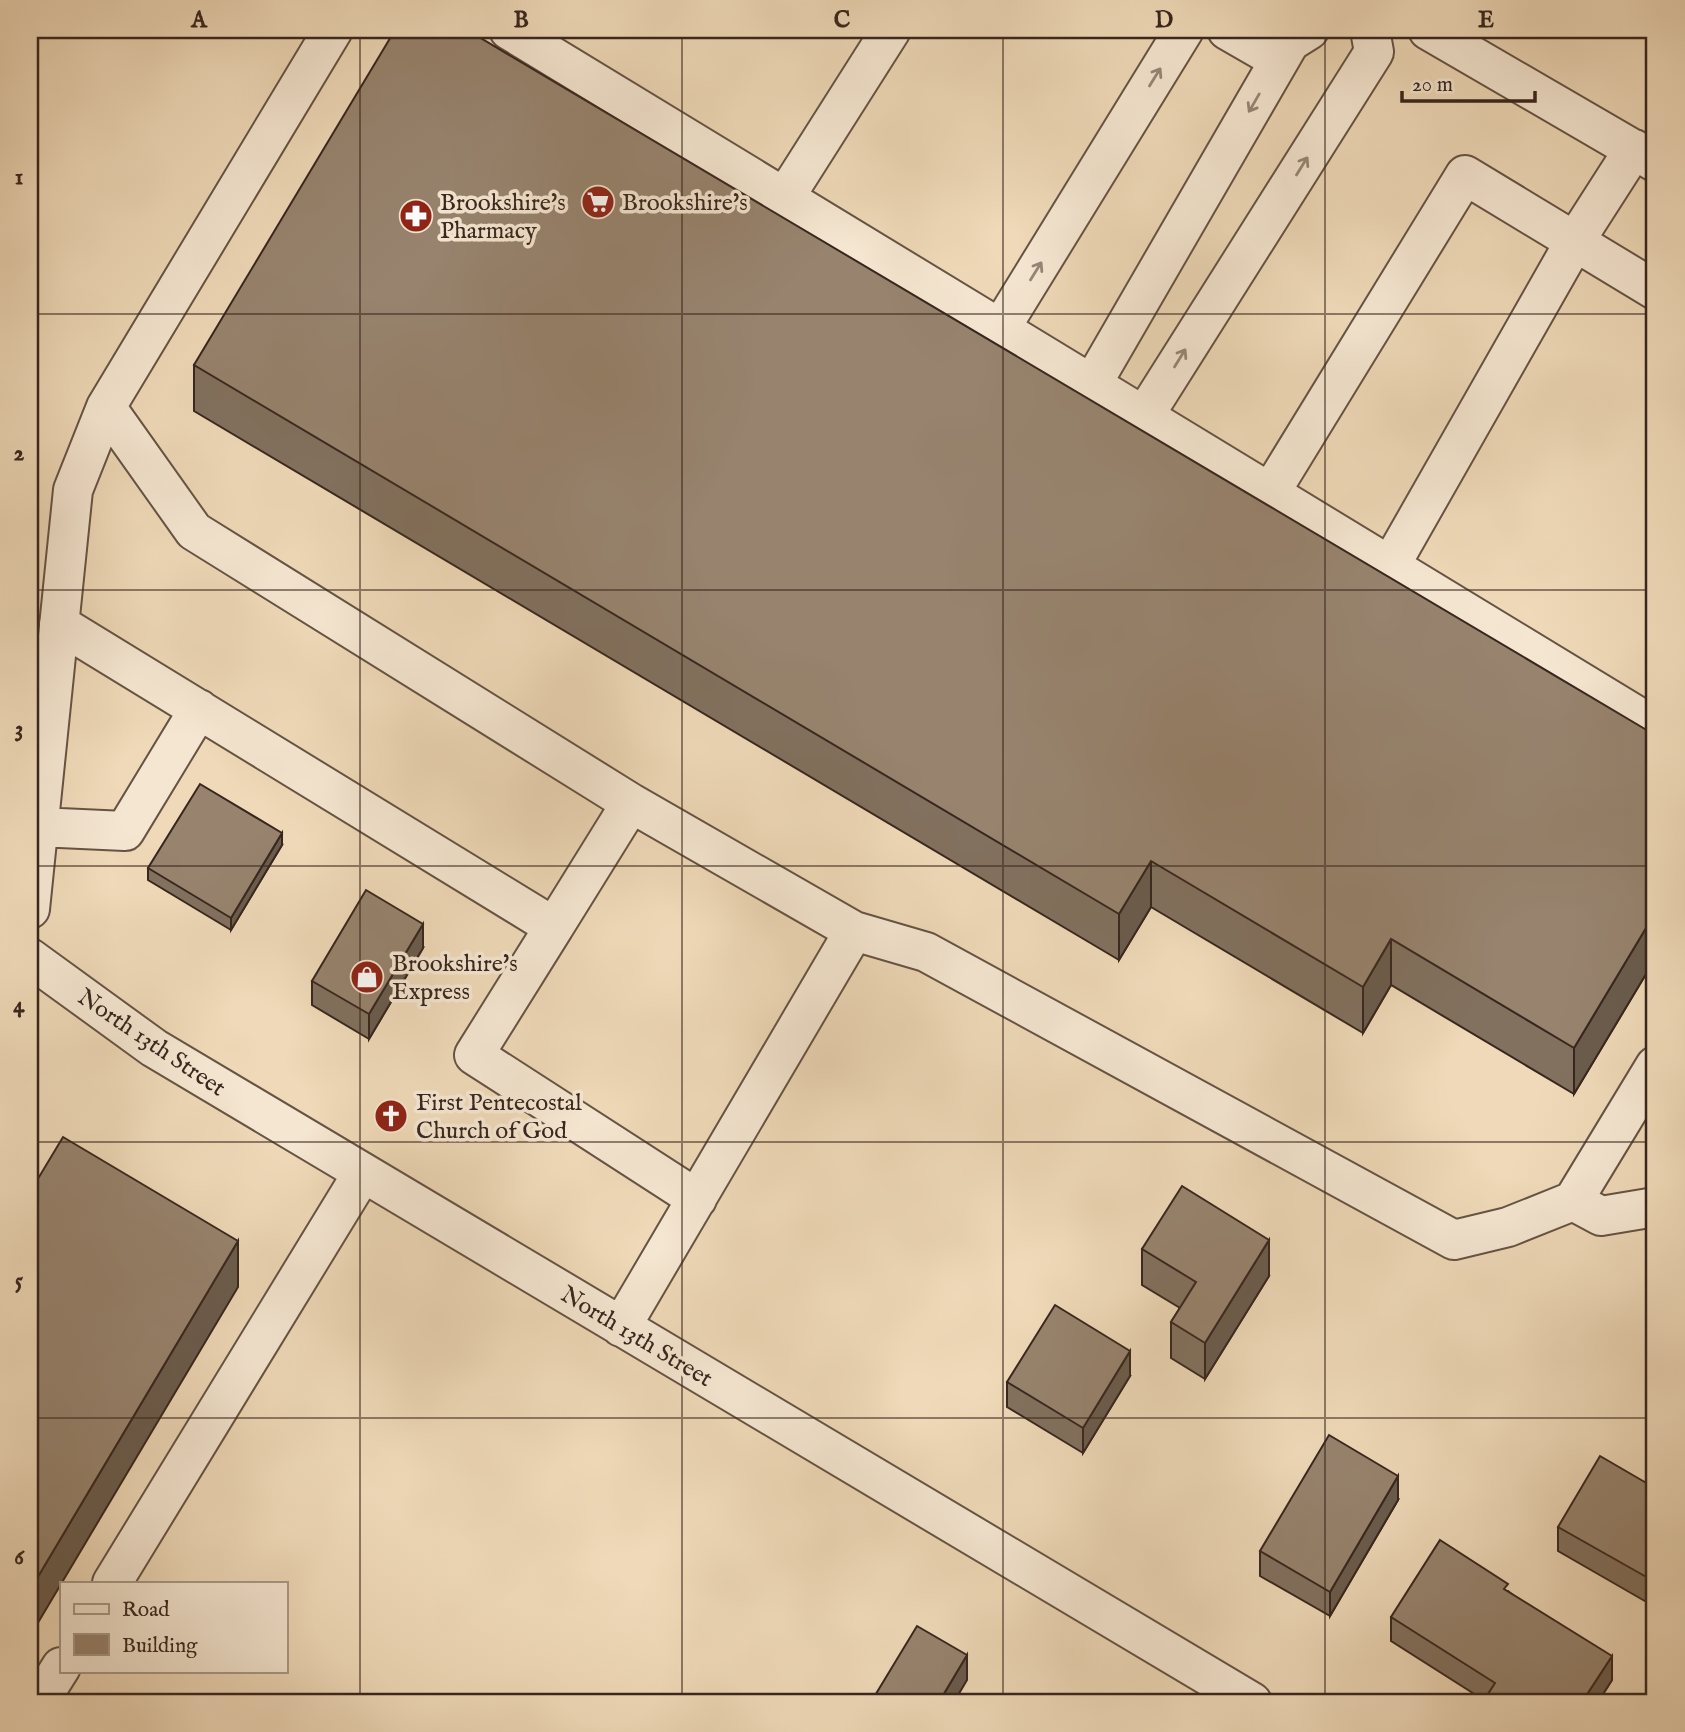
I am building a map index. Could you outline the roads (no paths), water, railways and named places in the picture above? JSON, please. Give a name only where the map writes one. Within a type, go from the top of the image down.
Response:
[{"type":"street","points":[[30,909],[73,490],[106,407],[333,30]]},
{"type":"street","points":[[509,30],[1655,727]]},
{"type":"street","points":[[785,197],[891,30]]},
{"type":"street","points":[[1000,329],[1184,30]]},
{"type":"street","points":[[1227,30],[1279,60]]},
{"type":"street","points":[[1092,384],[1279,60],[1290,43],[1308,30]]},
{"type":"street","points":[[1144,416],[1374,52],[1370,30]]},
{"type":"street","points":[[1390,566],[1575,242],[1644,156],[1428,30]]},
{"type":"street","points":[[1270,493],[1465,175],[1655,290]]},
{"type":"street","points":[[106,407],[194,531],[631,803],[854,931],[926,952],[1454,1240],[1508,1227],[1573,1200],[1655,1066]]},
{"type":"street","points":[[59,624],[554,928]]},
{"type":"street","points":[[38,827],[125,831],[199,709]]},
{"type":"street","points":[[631,803],[474,1055],[697,1199]]},
{"type":"street","points":[[621,1327],[854,931]]},
{"type":"street","name":"North 13th Street","points":[[30,958],[154,1048],[1252,1702]]},
{"type":"street","points":[[113,1582],[362,1174]]},
{"type":"street","points":[[1573,1200],[1601,1216],[1655,1207]]},
{"type":"street","points":[[39,1702],[60,1669]]},
{"type":"place","name":"Brookshire's","points":[[598,202]]},
{"type":"place","name":"Brookshire's Pharmacy","points":[[416,216]]},
{"type":"place","name":"Brookshire's Express","points":[[367,977]]},
{"type":"place","name":"First Pentecostal Church of God","points":[[391,1116]]}]
